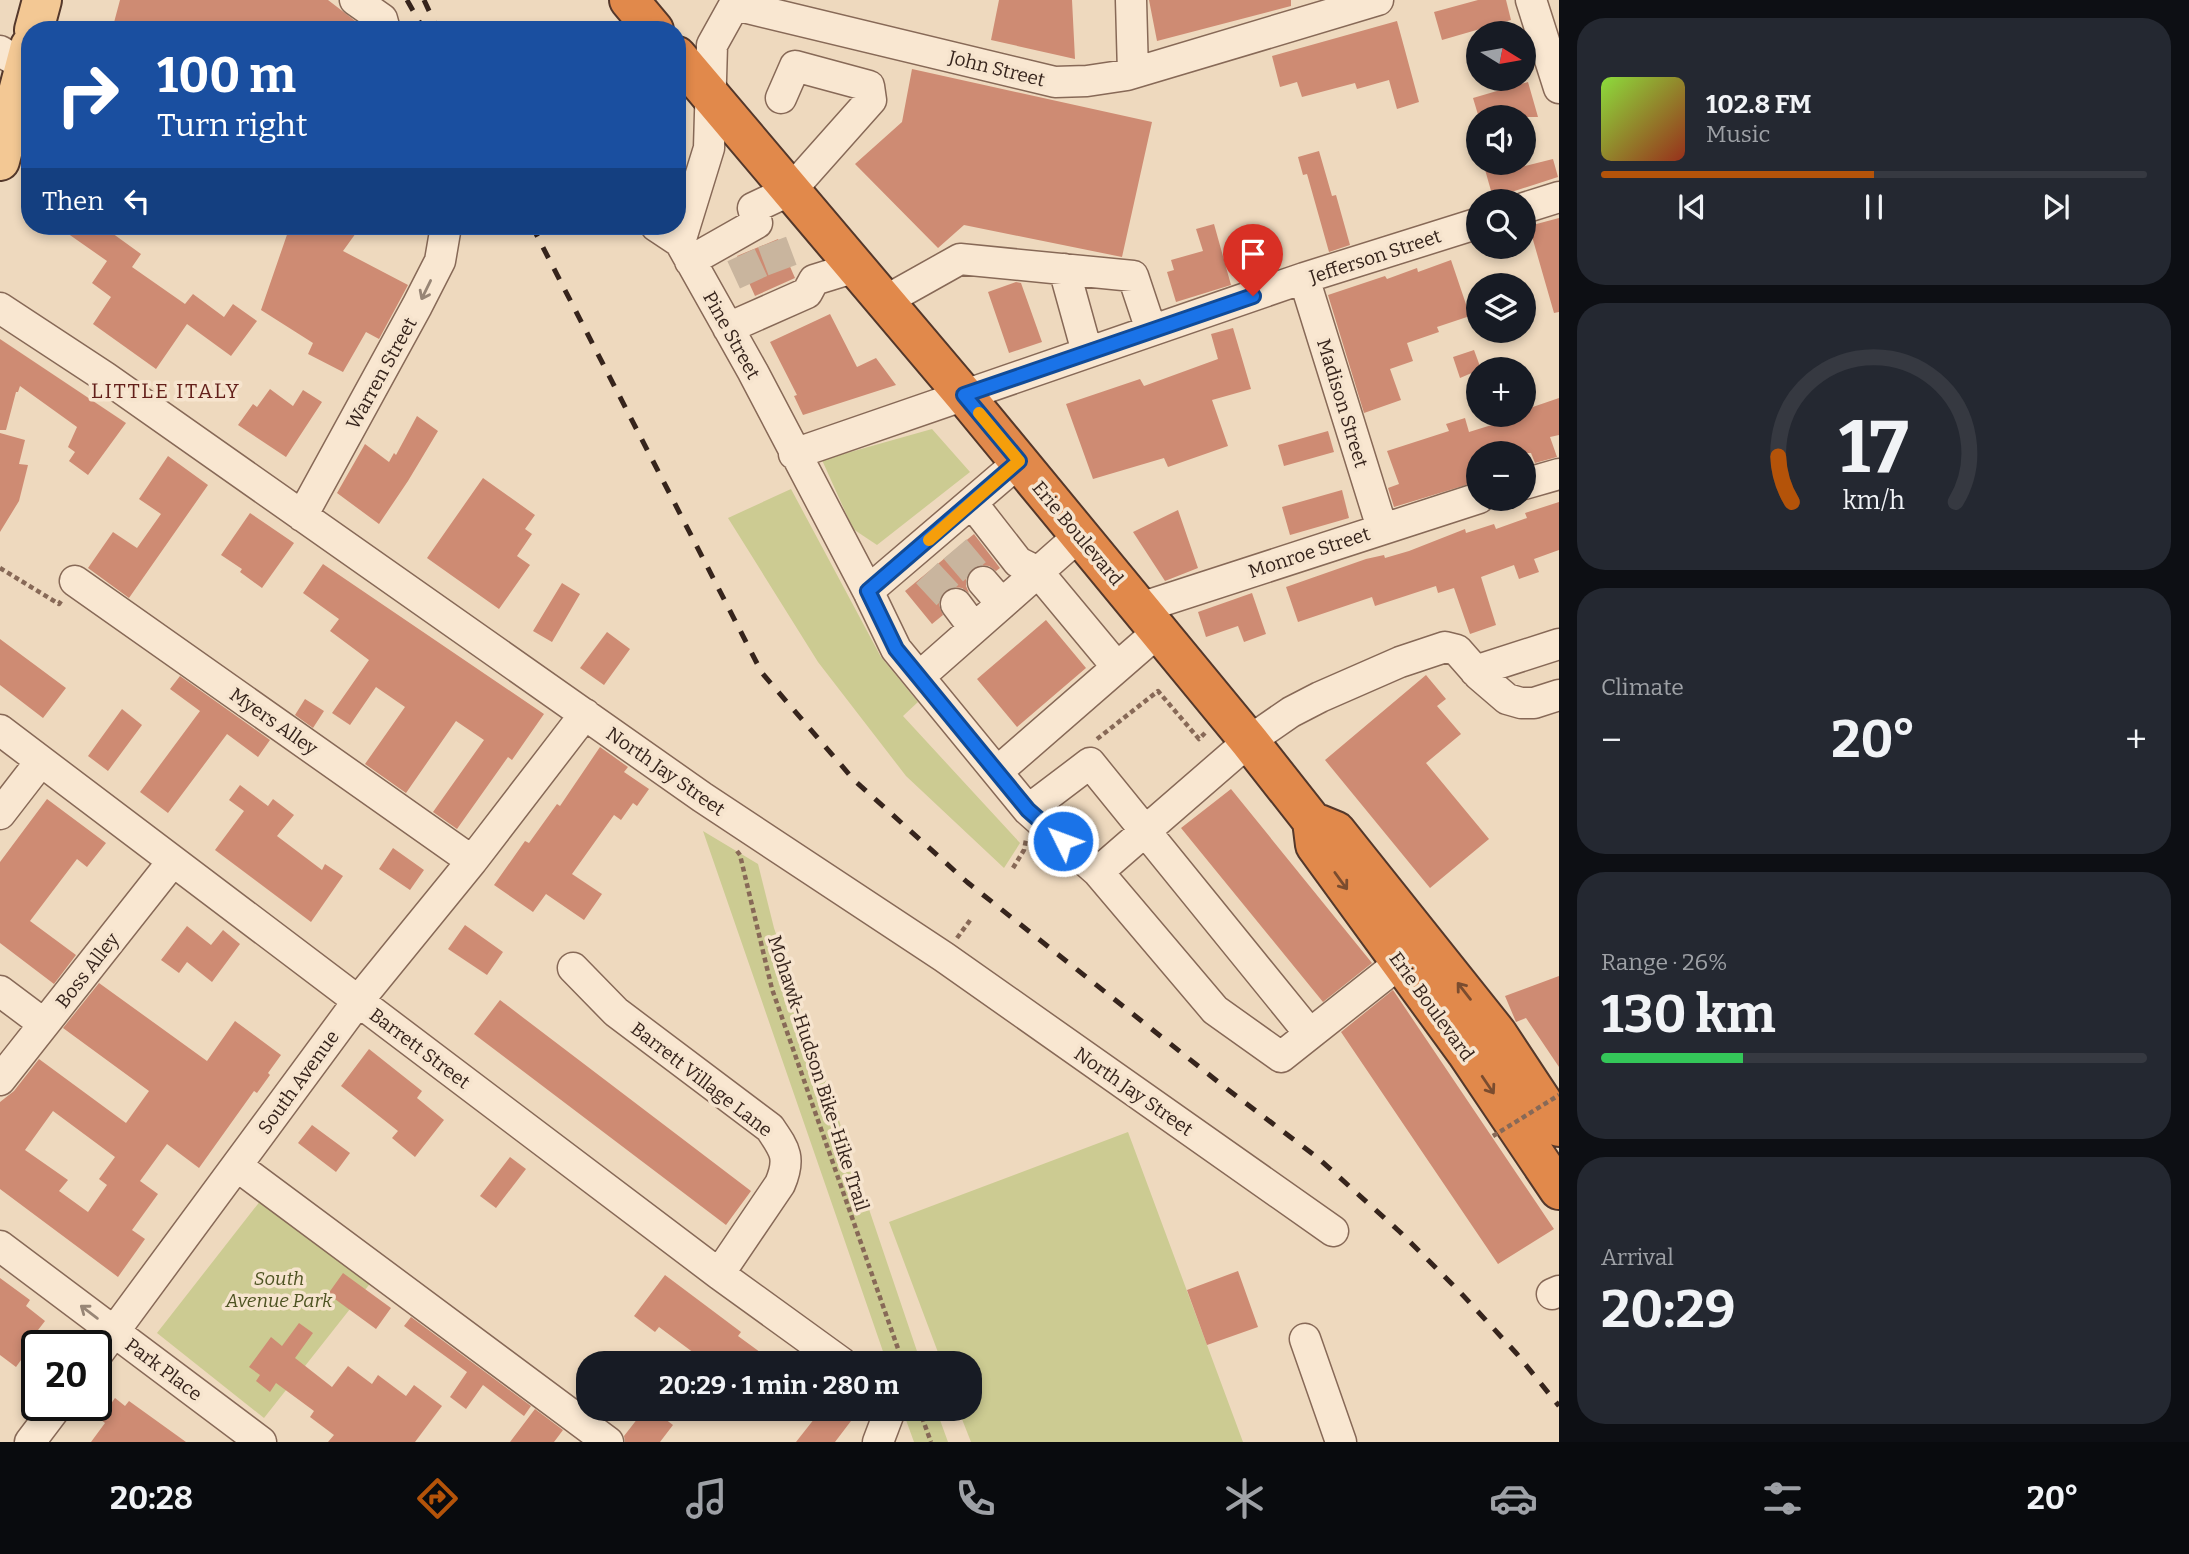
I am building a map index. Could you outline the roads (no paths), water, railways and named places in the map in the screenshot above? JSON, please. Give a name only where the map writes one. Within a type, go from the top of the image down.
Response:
[{"type":"highway","points":[[629,0],[646,21]]},
{"type":"highway","name":"Erie Boulevard","points":[[686,66],[1019,461],[1312,821],[1336,831],[1497,1033],[1559,1127]]},
{"type":"highway","name":"Erie Boulevard","points":[[1312,821],[1315,845],[1466,1052],[1559,1190]]},
{"type":"main road","points":[[36,21],[42,0]]},
{"type":"main road","points":[[2,146],[18,54]]},
{"type":"street","points":[[355,0],[380,21]]},
{"type":"street","points":[[1131,0],[1133,73]]},
{"type":"street","name":"John Street","points":[[736,3],[808,23],[1055,82],[1087,81],[1133,73],[1378,0]]},
{"type":"street","points":[[1531,0],[1559,88]]},
{"type":"street","points":[[686,212],[709,148],[712,45],[736,3]]},
{"type":"street","points":[[780,98],[795,66],[808,23]]},
{"type":"street","points":[[675,243],[750,239],[753,208],[791,190],[871,100],[869,86],[795,66]]},
{"type":"street","points":[[1536,204],[1559,197]]},
{"type":"street","name":"Jefferson Street","points":[[794,454],[1304,278],[1466,227]]},
{"type":"street","name":"Warren Street","points":[[302,516],[423,295],[440,261],[444,235]]},
{"type":"street","name":"Pine Street","points":[[675,243],[728,328],[896,649],[1028,810],[1098,872],[1215,1010],[1281,1056],[1310,1034]]},
{"type":"street","points":[[885,302],[961,259],[1133,276],[1152,330]]},
{"type":"street","points":[[728,328],[775,297],[807,293],[814,280],[856,267]]},
{"type":"street","points":[[1064,269],[1087,352]]},
{"type":"street","name":"Madison Street","points":[[1304,278],[1382,528]]},
{"type":"street","name":"North Jay Street","points":[[0,308],[104,377],[702,797],[944,957],[1333,1231]]},
{"type":"street","points":[[868,591],[920,563],[948,540],[972,503],[1019,461]]},
{"type":"street","points":[[1536,481],[1559,474]]},
{"type":"street","name":"Monroe Street","points":[[1149,619],[1382,528],[1466,502]]},
{"type":"street","points":[[972,503],[1018,562],[1038,572],[1117,667]]},
{"type":"street","points":[[919,677],[974,628],[992,593],[1038,572],[1080,535]]},
{"type":"street","name":"Myers Alley","points":[[75,581],[472,861]]},
{"type":"street","points":[[956,604],[974,628]]},
{"type":"street","points":[[997,772],[1117,667],[1149,619]]},
{"type":"street","points":[[1475,671],[1559,644]]},
{"type":"street","points":[[1098,872],[1249,741],[1291,712],[1400,662],[1445,647],[1457,650],[1475,671],[1507,699],[1534,703],[1559,695]]},
{"type":"street","name":"South Avenue","points":[[112,1336],[358,1001],[472,861],[585,714]]},
{"type":"street","name":"Barrett Street","points":[[2,735],[41,761],[719,1274],[825,1351]]},
{"type":"street","points":[[0,814],[41,761]]},
{"type":"street","points":[[1028,810],[1090,763],[1310,1034],[1401,962]]},
{"type":"street","name":"Boss Alley","points":[[2,1074],[173,861]]},
{"type":"street","name":"Barrett Village Lane","points":[[573,968],[616,1012],[770,1128],[781,1144],[786,1156],[786,1168],[780,1184],[719,1274]]},
{"type":"street","points":[[0,992],[44,1024]]},
{"type":"street","points":[[237,1166],[608,1442]]},
{"type":"street","name":"Park Place","points":[[0,1246],[261,1442]]},
{"type":"street","points":[[1305,1339],[1341,1442]]},
{"type":"street","points":[[30,1442],[46,1421]]},
{"type":"street","points":[[878,1442],[885,1421]]},
{"type":"tunnel","points":[[772,242],[787,282]]},
{"type":"tunnel","points":[[741,255],[759,294]]},
{"type":"tunnel","points":[[955,549],[983,582]]},
{"type":"tunnel","points":[[927,573],[956,604]]},
{"type":"railway","points":[[407,0],[419,21]]},
{"type":"railway","points":[[424,0],[434,21]]},
{"type":"railway","points":[[537,235],[762,673],[854,780],[967,882],[1318,1158],[1400,1232],[1459,1291],[1517,1354],[1559,1406]]},
{"type":"district","name":"LITTLE ITALY","points":[[166,391]]},
{"type":"park label","name":"South Avenue Park","points":[[279,1289]]}]
